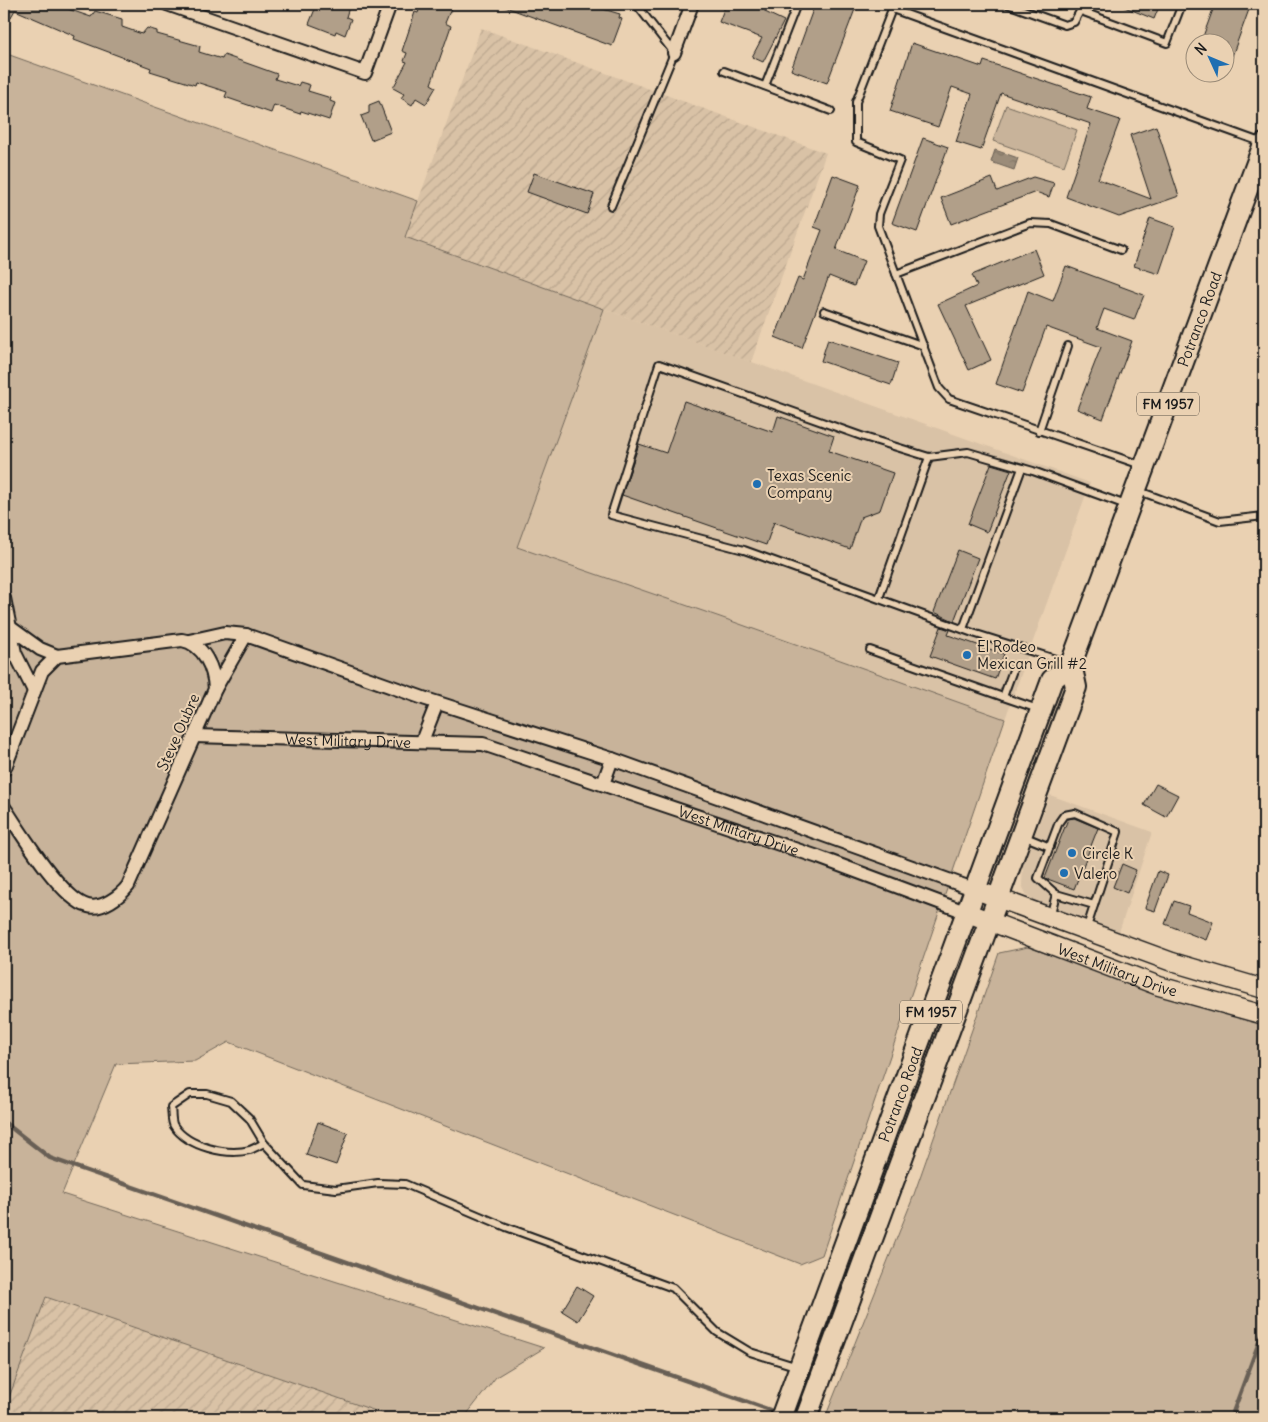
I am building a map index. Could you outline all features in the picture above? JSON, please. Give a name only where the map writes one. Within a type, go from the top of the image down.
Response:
[{"type":"main road","name":"Potranco Road","points":[[780,1418],[968,913],[1052,680],[1071,664],[1264,144]]},
{"type":"main road","name":"Potranco Road","points":[[806,1418],[1076,687],[1071,664]]},
{"type":"main road","name":"West Military Drive","points":[[976,890],[1172,962],[1264,989]]},
{"type":"main road","name":"West Military Drive","points":[[968,913],[1160,986],[1264,1015]]},
{"type":"street","points":[[167,4],[194,8],[365,73],[390,4]]},
{"type":"street","points":[[674,53],[692,4]]},
{"type":"street","points":[[4,598],[15,653],[34,691]]},
{"type":"street","points":[[11,628],[40,649],[56,656],[182,640],[189,641]]},
{"type":"street","name":"West Military Drive","points":[[189,641],[225,633],[246,635],[437,703],[612,759],[976,890]]},
{"type":"street","points":[[215,689],[246,635]]},
{"type":"street","name":"Steve Oubre","points":[[4,807],[67,894],[78,903],[91,907],[119,897],[128,886],[215,689],[214,678],[209,664],[200,648],[189,641]]},
{"type":"street","points":[[4,770],[42,671],[56,656]]},
{"type":"street","points":[[422,741],[437,703]]},
{"type":"street","name":"West Military Drive","points":[[194,736],[483,744],[818,857],[968,913]]},
{"type":"street","points":[[603,784],[612,759]]},
{"type":"street","points":[[4,830],[16,826]]},
{"type":"lane","points":[[611,206],[674,53],[636,4]]},
{"type":"lane","points":[[764,86],[797,4]]},
{"type":"lane","points":[[1007,4],[1065,25],[1074,22],[1082,11],[1084,4]]},
{"type":"lane","points":[[1082,11],[1166,43],[1182,4]]},
{"type":"lane","points":[[1144,467],[949,398],[939,388],[878,226],[879,214],[900,160],[856,142],[856,102],[892,9],[1160,104],[1264,144]]},
{"type":"lane","points":[[724,71],[831,111]]},
{"type":"lane","points":[[896,274],[1030,223],[1051,224],[1121,250]]},
{"type":"lane","points":[[824,312],[924,346]]},
{"type":"lane","points":[[1039,431],[1068,346]]},
{"type":"lane","points":[[1071,664],[963,629],[744,550],[611,514],[659,364],[864,437],[929,457],[968,452],[1220,521],[1264,516]]},
{"type":"lane","points":[[879,598],[929,457]]},
{"type":"lane","points":[[963,629],[1022,468]]},
{"type":"lane","points":[[870,650],[1041,710]]},
{"type":"lane","points":[[1003,697],[1013,670]]},
{"type":"lane","points":[[1086,931],[1118,832],[1075,813],[1064,815],[1059,822],[1038,878],[1056,894],[1094,905]]},
{"type":"lane","points":[[1022,835],[1050,848]]},
{"type":"lane","points":[[1050,918],[1056,894]]},
{"type":"lane","points":[[264,1143],[249,1150],[233,1151],[204,1147],[185,1137],[173,1126],[171,1107],[190,1094],[207,1094],[231,1101],[249,1118],[264,1143],[303,1185],[336,1189],[378,1183],[405,1184],[506,1227],[673,1288],[717,1332],[750,1352],[799,1368]]},
{"type":"shaded area","points":[[481,28],[826,153],[751,362],[405,237]]},
{"type":"shaded area","points":[[4,53],[418,201],[405,237],[604,309],[517,547],[1005,719],[822,1255],[800,1264],[229,1042],[195,1061],[116,1064],[62,1194],[544,1348],[496,1377],[464,1418],[396,1418],[46,1297],[4,1411]]},
{"type":"shaded area","points":[[1006,105],[1077,130],[1064,166],[993,141]]},
{"type":"shaded area","points":[[604,309],[1090,483],[1005,719],[517,547]]},
{"type":"shaded area","points":[[1050,795],[1152,832],[1119,932],[1035,902],[1026,894],[1022,885],[1023,865]]},
{"type":"shaded area","points":[[1028,947],[1146,989],[1264,1025],[1264,1418],[825,1418],[912,1200],[999,953]]},
{"type":"shaded area","points":[[45,1297],[396,1418],[4,1418],[4,1411]]},
{"type":"water","points":[[995,150],[1018,158],[1014,170],[991,162]]},
{"type":"building","points":[[4,4],[70,4],[68,9],[91,17],[95,11],[122,19],[122,27],[142,34],[147,28],[157,31],[157,34],[200,46],[199,52],[222,59],[224,55],[277,74],[275,79],[298,86],[300,82],[310,85],[308,91],[331,98],[330,101],[335,103],[329,120],[301,111],[300,114],[274,105],[271,113],[225,97],[227,92],[196,82],[195,85],[150,71],[151,68],[74,39],[75,36],[15,10],[4,29]]},
{"type":"building","points":[[317,4],[350,4],[346,17],[351,19],[345,35],[336,31],[335,34],[309,24]]},
{"type":"building","points":[[421,4],[453,4],[445,23],[451,26],[431,84],[436,87],[426,104],[416,98],[412,105],[401,98],[404,94],[393,88],[407,62],[404,61],[407,53],[402,51],[415,12],[418,13]]},
{"type":"building","points":[[497,4],[586,4],[620,14],[619,18],[622,19],[612,46]]},
{"type":"building","points":[[726,4],[768,4],[765,12],[784,21],[763,62],[752,57],[762,38],[719,22]]},
{"type":"building","points":[[815,4],[857,4],[827,83],[791,70]]},
{"type":"building","points":[[1117,4],[1160,4],[1154,19]]},
{"type":"building","points":[[1215,4],[1251,4],[1236,45],[1236,32],[1205,32]]},
{"type":"building","points":[[912,43],[982,67],[984,61],[1091,97],[1087,109],[1120,120],[1098,179],[1151,199],[1130,135],[1156,126],[1179,196],[1119,217],[1066,197],[1091,124],[1001,93],[981,150],[956,142],[972,94],[952,87],[938,127],[890,111]]},
{"type":"building","points":[[379,101],[391,132],[371,140],[361,116],[369,113],[369,105]]},
{"type":"building","points":[[923,138],[948,147],[917,232],[892,223]]},
{"type":"building","points":[[534,173],[594,194],[587,214],[527,192]]},
{"type":"building","points":[[833,175],[860,185],[836,250],[864,261],[854,286],[829,276],[802,348],[775,337],[798,278],[803,280],[822,230],[814,227]]},
{"type":"building","points":[[1033,177],[1054,183],[1049,197],[1036,192],[951,224],[941,198],[992,178],[997,191]]},
{"type":"building","points":[[1150,218],[1175,227],[1159,274],[1134,266]]},
{"type":"building","points":[[1034,249],[1044,274],[966,306],[991,360],[969,370],[938,304],[977,286],[972,275]]},
{"type":"building","points":[[1066,266],[1144,295],[1134,320],[1104,309],[1097,328],[1132,341],[1103,419],[1077,409],[1101,347],[1046,327],[1022,393],[996,384],[1028,291],[1053,301]]},
{"type":"building","points":[[828,339],[898,363],[891,385],[821,361]]},
{"type":"building","name":"Texas Scenic Company","points":[[684,401],[773,432],[778,416],[834,436],[829,451],[893,473],[880,510],[861,517],[850,549],[774,522],[766,545],[622,495],[639,444],[666,453]]},
{"type":"building","points":[[991,464],[1011,470],[987,532],[968,524]]},
{"type":"building","points":[[958,550],[978,558],[954,621],[934,612]]},
{"type":"building","name":"El Rodeo Mexican Grill #2","points":[[941,627],[950,630],[948,635],[1004,654],[995,679],[930,656]]},
{"type":"building","points":[[1156,784],[1178,795],[1166,817],[1144,805]]},
{"type":"building","points":[[1074,818],[1098,828],[1074,889],[1045,878],[1068,819]]},
{"type":"building","points":[[1122,864],[1136,870],[1127,893],[1113,887]]},
{"type":"building","points":[[1158,871],[1168,875],[1155,911],[1145,908]]},
{"type":"building","points":[[1174,901],[1189,906],[1187,912],[1213,922],[1206,940],[1165,924]]},
{"type":"building","points":[[318,1122],[348,1133],[336,1165],[306,1155]]},
{"type":"building","points":[[577,1286],[593,1296],[578,1321],[562,1311]]},
{"type":"waterway","points":[[4,1122],[50,1158],[770,1410]]},
{"type":"waterway","points":[[1231,1418],[1264,1329]]},
{"type":"place","name":"Texas Scenic Company","points":[[757,484]]},
{"type":"place","name":"El Rodeo Mexican Grill #2","points":[[967,655]]},
{"type":"place","name":"Circle K","points":[[1072,853]]},
{"type":"place","name":"Valero","points":[[1064,873]]}]
